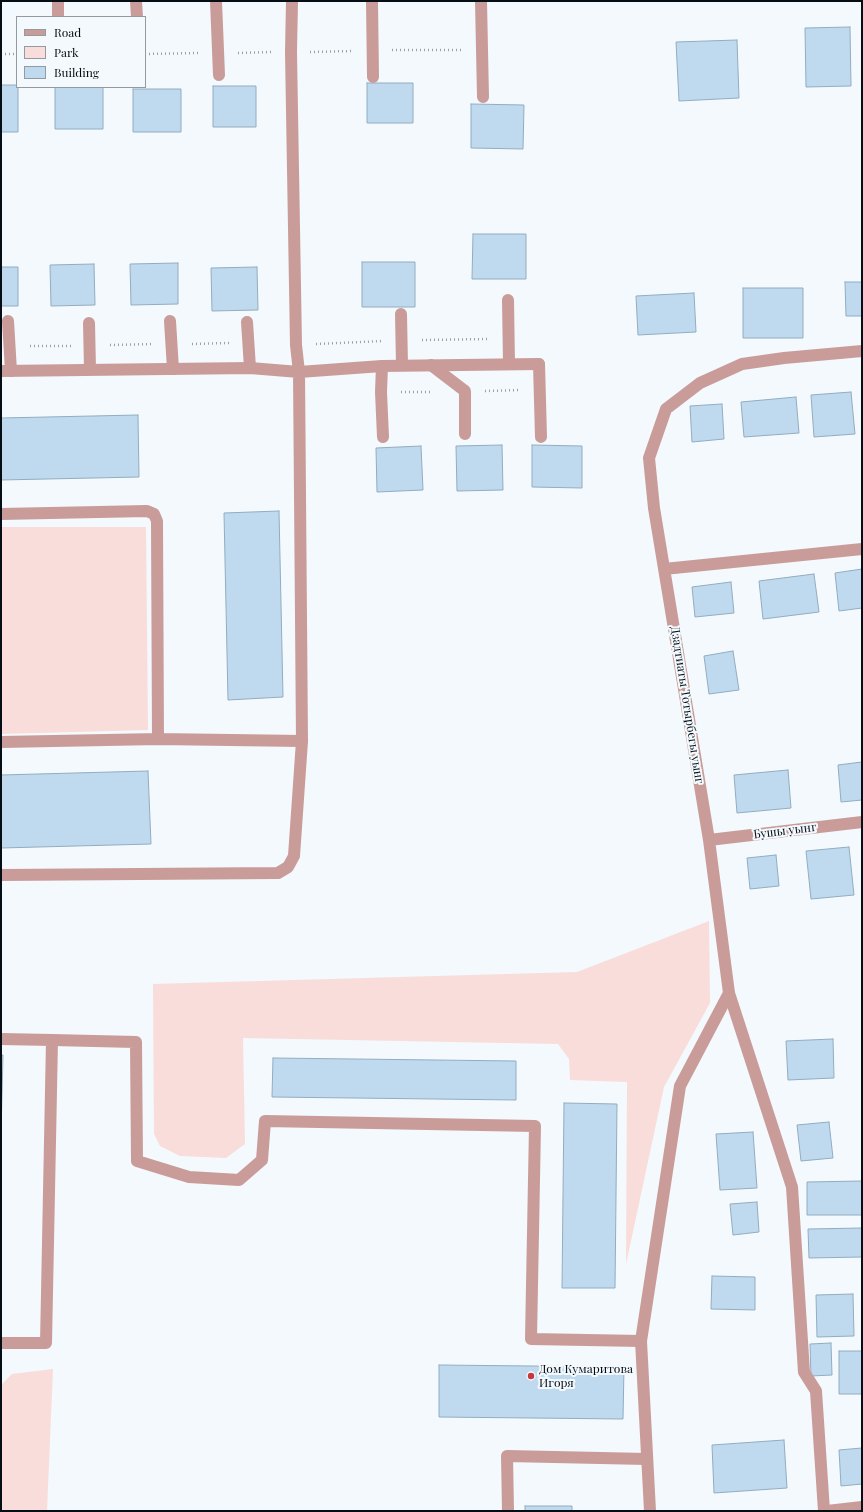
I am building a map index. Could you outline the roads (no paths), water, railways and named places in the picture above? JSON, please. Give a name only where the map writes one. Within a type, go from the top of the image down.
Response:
[{"type":"street","points":[[58,1],[58,16]]},
{"type":"street","points":[[136,1],[137,16]]},
{"type":"street","points":[[216,1],[219,75]]},
{"type":"street","points":[[1,875],[278,873],[288,868],[294,856],[302,741],[299,372],[296,345],[291,52],[292,1]]},
{"type":"street","points":[[372,1],[373,77]]},
{"type":"street","points":[[481,1],[483,97]]},
{"type":"street","points":[[508,300],[509,364]]},
{"type":"street","points":[[401,314],[402,365]]},
{"type":"street","points":[[8,321],[6,371],[250,368],[299,372],[402,365],[539,364],[541,437]]},
{"type":"street","points":[[170,321],[173,369]]},
{"type":"street","points":[[247,322],[250,368]]},
{"type":"street","points":[[89,323],[90,369]]},
{"type":"street","name":"Дзадтиаты Тотырбегы уынг","points":[[826,1511],[816,1391],[804,1372],[792,1187],[729,993],[709,840],[654,508],[649,458],[666,409],[700,383],[742,364],[784,358],[862,351]]},
{"type":"street","points":[[431,365],[465,391],[465,434]]},
{"type":"street","points":[[382,366],[380,392],[384,437]]},
{"type":"street","points":[[1,514],[147,511],[154,514],[158,521],[158,739]]},
{"type":"street","points":[[664,570],[862,549]]},
{"type":"street","points":[[1,742],[158,739],[302,741]]},
{"type":"street","name":"Бушы уынг","points":[[709,840],[862,822]]},
{"type":"street","points":[[650,1511],[641,1341],[680,1086],[729,993]]},
{"type":"street","points":[[1,1039],[136,1042],[137,1162],[189,1176],[239,1180],[262,1160],[265,1121],[535,1126],[531,1340],[641,1341]]},
{"type":"street","points":[[1,1343],[46,1343],[52,1040]]},
{"type":"street","points":[[508,1511],[507,1456],[647,1459]]},
{"type":"street","points":[[826,1511],[862,1507]]},
{"type":"place","name":"Дом Кумаритова Игоря","points":[[531,1376]]}]
